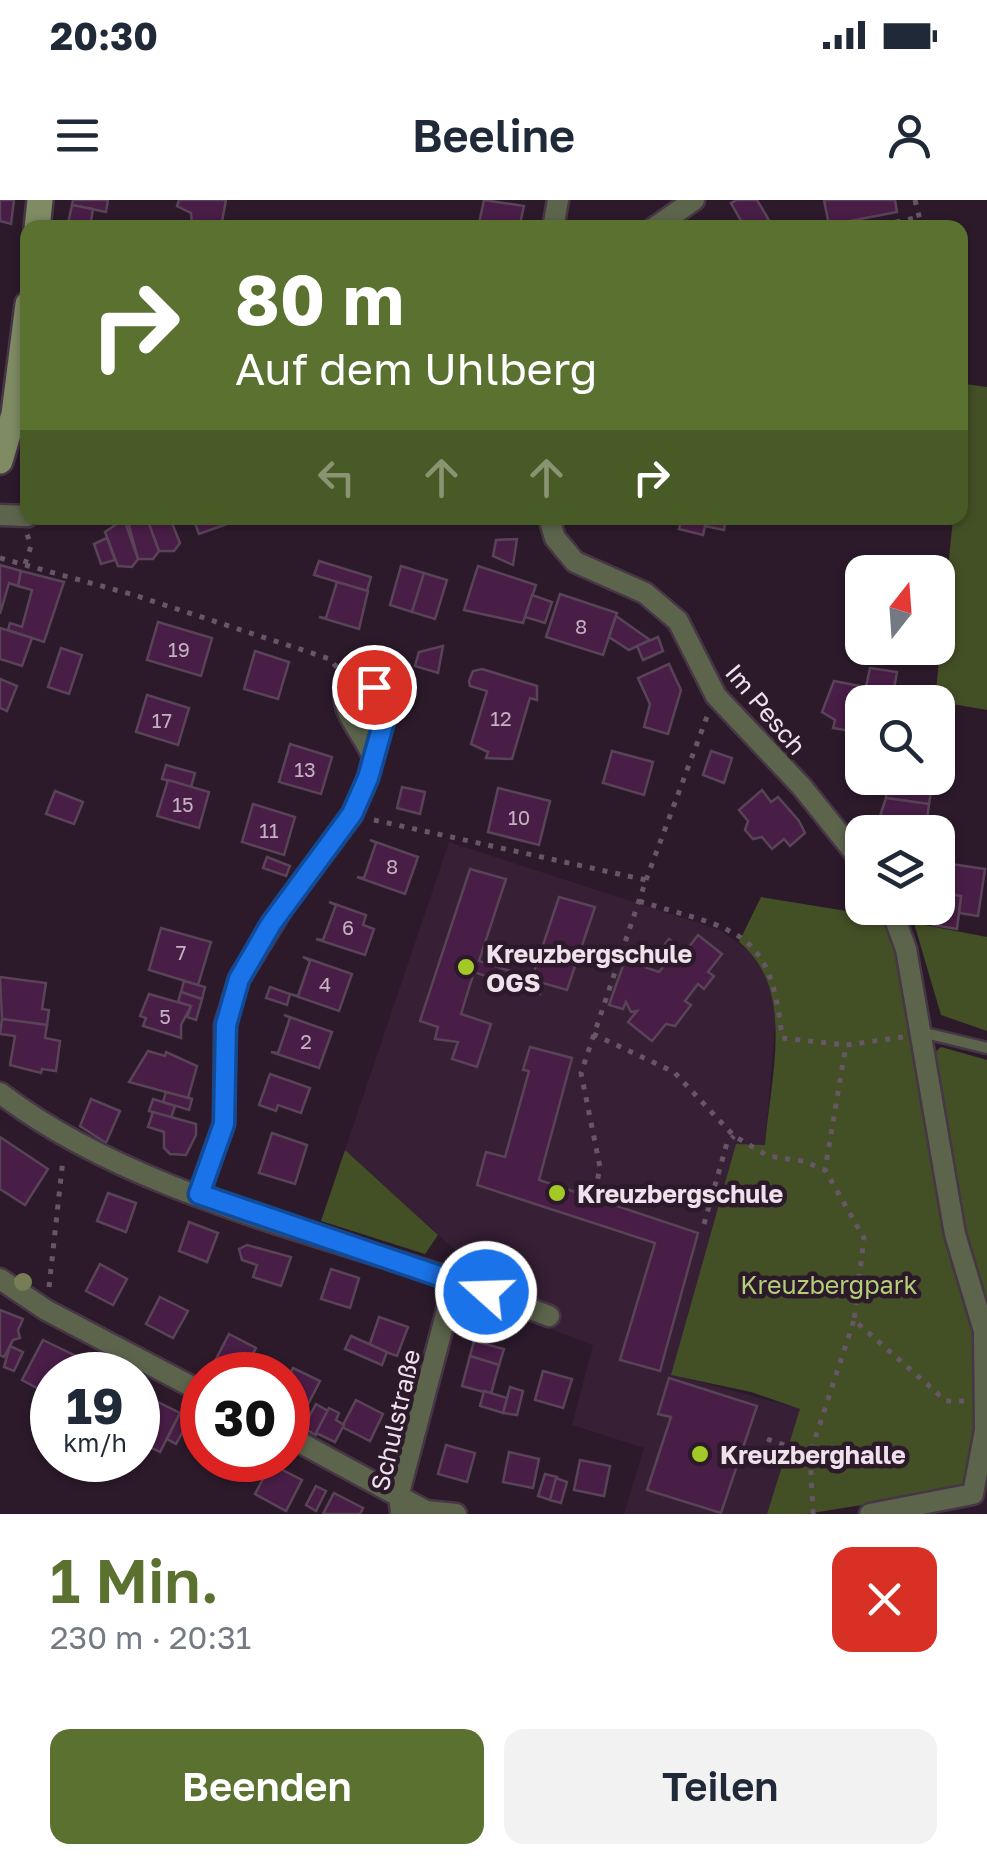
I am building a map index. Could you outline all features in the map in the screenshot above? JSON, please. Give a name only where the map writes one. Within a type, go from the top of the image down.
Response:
[{"type":"street","points":[[665,220],[694,200]]},
{"type":"street","points":[[0,461],[14,414],[20,367]]},
{"type":"street","name":"Im Pesch","points":[[551,525],[555,538],[574,562],[664,606],[690,640],[716,696],[802,788],[845,841]]},
{"type":"street","points":[[199,1194],[224,1124],[224,1037],[239,979],[267,930],[352,814],[373,758]]},
{"type":"street","points":[[870,1514],[973,1494],[985,1430],[984,1331],[955,1234],[906,950],[897,925]]},
{"type":"street","points":[[0,1093],[66,1137],[199,1194],[455,1280],[549,1316]]},
{"type":"street","points":[[0,1279],[46,1310],[180,1380]]},
{"type":"street","name":"Schulstraße","points":[[400,1504],[455,1280]]},
{"type":"street","points":[[310,1449],[400,1504],[456,1514]]},
{"type":"lane","points":[[920,1032],[987,1048]]},
{"type":"path","points":[[0,558],[162,604],[330,659]]},
{"type":"path","points":[[594,1198],[600,1167],[580,1083],[638,900],[716,696]]},
{"type":"path","points":[[374,820],[646,880]]},
{"type":"path","points":[[638,900],[749,940],[777,989],[782,1038],[846,1045],[888,1042],[920,1032]]},
{"type":"path","points":[[593,1034],[674,1072],[734,1136],[768,1156],[803,1161],[825,1170],[864,1238],[854,1320],[810,1454],[813,1514]]},
{"type":"path","points":[[825,1170],[846,1045]]},
{"type":"path","points":[[704,1224],[727,1143],[734,1136]]},
{"type":"path","points":[[46,1310],[66,1137]]},
{"type":"path","points":[[854,1320],[946,1401]]},
{"type":"path","points":[[766,1438],[810,1454]]},
{"type":"shaded area","name":"Kreuzbergschule","points":[[449,842],[720,930],[757,957],[777,1004],[765,1145],[671,1374],[801,1409],[767,1514],[624,1514],[644,1448],[572,1425],[593,1345],[545,1327],[551,1309],[471,1276],[467,1261],[345,1150]]},
{"type":"green space","points":[[968,384],[987,387],[987,710],[955,704],[955,685],[937,685],[939,665],[955,665],[955,555],[949,555],[952,525],[968,525]]},
{"type":"green space","name":"Kreuzbergpark","points":[[761,897],[845,911],[845,925],[887,925],[894,940],[950,1239],[977,1331],[977,1431],[968,1488],[806,1514],[767,1514],[800,1409],[751,1392],[671,1375],[736,1144],[765,1145],[776,1036],[774,1009],[757,962],[739,942]]},
{"type":"green space","points":[[915,925],[987,937],[987,1031],[941,1015]]},
{"type":"green space","points":[[941,1047],[987,1060],[987,1315],[962,1231],[931,1055]]},
{"type":"green space","points":[[345,1150],[438,1235],[425,1254],[321,1221]]},
{"type":"building","points":[[0,200],[14,200],[11,224],[0,221]]},
{"type":"building","points":[[73,200],[108,200],[106,212],[72,205]]},
{"type":"building","points":[[179,200],[226,200],[222,220],[192,220],[191,213],[177,206]]},
{"type":"building","points":[[484,200],[524,206],[521,220],[480,220]]},
{"type":"building","points":[[757,200],[769,220],[741,220],[731,203]]},
{"type":"building","points":[[824,200],[895,200],[897,212],[855,220],[828,220]]},
{"type":"building","points":[[72,205],[93,209],[91,220],[69,220]]},
{"type":"building","points":[[115,525],[126,525],[138,559],[132,567],[118,566],[105,532]]},
{"type":"building","points":[[129,525],[150,525],[159,551],[153,559],[138,559]]},
{"type":"building","points":[[150,525],[173,525],[180,543],[174,551],[159,551]]},
{"type":"building","points":[[196,525],[224,525],[199,534]]},
{"type":"building","points":[[680,525],[725,525],[724,530],[705,526],[703,535],[679,529]]},
{"type":"building","points":[[107,538],[115,560],[101,564],[94,544]]},
{"type":"building","points":[[517,539],[513,565],[493,556],[496,540]]},
{"type":"building","points":[[319,561],[371,577],[367,591],[314,575]]},
{"type":"building","points":[[0,565],[21,571],[18,586],[9,583],[0,614]]},
{"type":"building","points":[[401,566],[424,573],[412,612],[390,605]]},
{"type":"building","points":[[478,566],[536,585],[523,623],[464,610]]},
{"type":"building","points":[[21,571],[64,582],[44,642],[8,630],[10,623],[22,627],[32,590],[18,586]]},
{"type":"building","points":[[424,573],[447,580],[435,619],[412,612]]},
{"type":"building","points":[[337,582],[368,591],[359,629],[319,617],[326,618]]},
{"type":"building","points":[[560,594],[617,613],[603,655],[546,637]]},
{"type":"building","points":[[532,595],[552,602],[545,623],[525,617]]},
{"type":"building","points":[[616,616],[650,640],[629,650],[609,637]]},
{"type":"building","points":[[158,622],[212,638],[201,676],[147,660]]},
{"type":"building","points":[[0,628],[32,638],[22,666],[0,659]]},
{"type":"building","points":[[658,637],[663,651],[643,660],[637,646]]},
{"type":"building","points":[[443,646],[438,673],[415,666],[419,652]]},
{"type":"building","points":[[61,648],[82,655],[69,694],[48,687]]},
{"type":"building","points":[[255,651],[289,662],[278,699],[244,689]]},
{"type":"building","points":[[669,664],[681,690],[668,734],[644,727],[650,704],[638,678]]},
{"type":"building","points":[[870,668],[897,672],[895,685],[866,685]]},
{"type":"building","points":[[482,669],[537,686],[537,700],[530,698],[512,759],[486,758],[488,752],[471,744],[487,691],[470,686],[469,681],[473,671]]},
{"type":"building","points":[[0,679],[17,686],[7,711],[0,708]]},
{"type":"building","points":[[834,681],[855,685],[845,685],[845,730],[833,728],[835,720],[822,712]]},
{"type":"building","points":[[147,695],[189,708],[178,745],[136,732]]},
{"type":"building","points":[[290,744],[332,757],[321,794],[279,782]]},
{"type":"building","points":[[612,751],[653,762],[644,795],[603,783]]},
{"type":"building","points":[[711,751],[732,758],[724,783],[703,775]]},
{"type":"building","points":[[166,765],[195,773],[191,787],[162,779]]},
{"type":"building","points":[[168,780],[209,792],[199,828],[157,816]]},
{"type":"building","points":[[402,787],[425,792],[420,814],[397,808]]},
{"type":"building","points":[[498,788],[550,801],[539,845],[488,832]]},
{"type":"building","points":[[762,790],[771,802],[778,797],[805,833],[790,846],[784,839],[772,849],[762,837],[753,839],[745,830],[748,821],[739,810]]},
{"type":"building","points":[[55,791],[83,802],[74,824],[46,814]]},
{"type":"building","points":[[886,795],[930,795],[929,804]]},
{"type":"building","points":[[886,798],[929,804],[928,815],[880,815]]},
{"type":"building","points":[[253,804],[295,817],[284,855],[242,842]]},
{"type":"building","points":[[370,840],[418,857],[405,894],[357,877],[364,878],[376,843]]},
{"type":"building","points":[[267,857],[290,866],[286,876],[263,868]]},
{"type":"building","points":[[955,865],[985,869],[978,916],[959,913],[961,896],[955,895]]},
{"type":"building","name":"Kreuzbergschule OGS","points":[[470,869],[506,879],[479,961],[532,978],[559,897],[595,907],[567,990],[543,983],[540,994],[474,972],[461,1014],[491,1024],[477,1067],[452,1059],[458,1042],[435,1039],[438,1027],[420,1021]]},
{"type":"building","points":[[955,895],[961,896],[957,929],[933,925],[955,925]]},
{"type":"building","points":[[329,902],[366,915],[363,925],[374,929],[365,955],[316,939],[323,940],[336,905]]},
{"type":"building","points":[[161,928],[211,942],[198,985],[149,970]]},
{"type":"building","points":[[698,935],[722,954],[708,972],[714,976],[704,989],[698,984],[685,1001],[691,1005],[675,1026],[666,1024],[652,1041],[628,1022],[637,1011],[631,1012],[626,1002],[623,1009],[609,1005],[630,946],[644,950],[639,965],[659,972],[663,967],[655,957],[669,939],[685,952]]},
{"type":"building","points":[[303,957],[352,974],[339,1011],[290,994],[298,996],[310,961]]},
{"type":"building","points":[[0,977],[46,983],[42,1009],[49,1010],[47,1025],[2,1019]]},
{"type":"building","points":[[184,981],[205,987],[202,999],[181,992]]},
{"type":"building","points":[[270,987],[290,994],[287,1005],[266,998]]},
{"type":"building","points":[[181,992],[202,999],[196,1020],[187,1017],[191,1006],[178,1002]]},
{"type":"building","points":[[149,994],[191,1006],[181,1025],[181,1038],[143,1026],[146,1018],[140,1016]]},
{"type":"building","points":[[284,1015],[332,1032],[319,1068],[271,1052],[278,1053],[290,1018]]},
{"type":"building","points":[[2,1019],[47,1025],[45,1038],[60,1041],[56,1071],[42,1069],[41,1073],[10,1065],[15,1036],[0,1034]]},
{"type":"building","name":"Kreuzbergschule","points":[[530,1047],[572,1058],[539,1180],[698,1233],[660,1371],[620,1360],[655,1243],[477,1185],[486,1152],[505,1157],[529,1071],[523,1070]]},
{"type":"building","points":[[148,1051],[165,1056],[166,1052],[197,1066],[188,1098],[129,1082]]},
{"type":"building","points":[[270,1074],[310,1088],[301,1113],[278,1105],[276,1111],[259,1105]]},
{"type":"building","points":[[166,1092],[192,1099],[189,1110],[163,1102]]},
{"type":"building","points":[[91,1099],[120,1111],[106,1143],[80,1126]]},
{"type":"building","points":[[153,1099],[175,1106],[171,1118],[149,1111]]},
{"type":"building","points":[[153,1112],[196,1124],[196,1135],[186,1155],[170,1154],[164,1148],[164,1132],[148,1127]]},
{"type":"building","points":[[272,1133],[307,1145],[295,1184],[259,1173]]},
{"type":"building","points":[[0,1137],[48,1169],[25,1205],[0,1189]]},
{"type":"building","points":[[108,1193],[136,1203],[126,1232],[97,1221]]},
{"type":"building","points":[[189,1222],[218,1233],[207,1262],[179,1251]]},
{"type":"building","points":[[247,1245],[291,1257],[281,1286],[253,1277],[257,1265],[242,1260],[239,1249]]},
{"type":"building","points":[[100,1264],[127,1279],[113,1305],[86,1291]]},
{"type":"building","points":[[331,1269],[359,1278],[350,1308],[321,1299]]},
{"type":"building","points":[[160,1297],[188,1311],[173,1338],[146,1324]]},
{"type":"building","points":[[0,1310],[23,1319],[18,1330],[20,1338],[13,1340],[4,1357],[0,1355]]},
{"type":"building","points":[[379,1317],[408,1327],[397,1356],[369,1346]]},
{"type":"building","points":[[229,1334],[256,1348],[254,1352],[220,1352]]},
{"type":"building","points":[[351,1336],[387,1352],[382,1365],[345,1349]]},
{"type":"building","points":[[43,1340],[68,1352],[37,1352]]},
{"type":"building","points":[[474,1341],[504,1349],[499,1365],[470,1356]]},
{"type":"building","points":[[10,1346],[23,1352],[14,1371],[4,1367]]},
{"type":"building","points":[[470,1356],[499,1365],[491,1394],[462,1386]]},
{"type":"building","points":[[30,1365],[30,1384],[22,1380]]},
{"type":"building","points":[[543,1371],[572,1379],[563,1408],[535,1400]]},
{"type":"building","points":[[310,1376],[320,1381],[310,1400]]},
{"type":"building","name":"Kreuzberghalle","points":[[669,1378],[757,1406],[721,1513],[647,1490],[671,1417],[658,1414]]},
{"type":"building","points":[[510,1387],[523,1391],[517,1415],[503,1413]]},
{"type":"building","points":[[484,1391],[507,1398],[503,1413],[480,1406]]},
{"type":"building","points":[[356,1400],[383,1414],[370,1441],[342,1427]]},
{"type":"building","points":[[160,1403],[180,1413],[160,1452]]},
{"type":"building","points":[[316,1404],[328,1411],[316,1435],[310,1432],[310,1415]]},
{"type":"building","points":[[329,1408],[339,1413],[336,1420],[344,1425],[335,1442],[316,1433]]},
{"type":"building","points":[[180,1413],[180,1437],[176,1444],[167,1439]]},
{"type":"building","points":[[446,1445],[475,1453],[467,1482],[438,1474]]},
{"type":"building","points":[[509,1452],[539,1459],[533,1488],[503,1482]]},
{"type":"building","points":[[580,1460],[610,1466],[604,1496],[574,1490]]},
{"type":"building","points":[[545,1474],[557,1477],[550,1500],[538,1496]]},
{"type":"building","points":[[556,1478],[567,1482],[561,1503],[550,1500]]},
{"type":"building","points":[[261,1482],[301,1482],[286,1511],[255,1494]]},
{"type":"building","points":[[316,1486],[326,1491],[316,1511],[306,1505]]},
{"type":"building","points":[[334,1493],[363,1508],[360,1514],[323,1514]]},
{"type":"place","name":"Kreuzbergschule OGS","points":[[466,967]]},
{"type":"place","name":"Kreuzbergschule","points":[[557,1193]]},
{"type":"place","name":"Kreuzberghalle","points":[[700,1454]]},
{"type":"route","points":[[374,687],[388,696],[388,707],[368,778],[352,814],[248,959],[230,1003],[223,1048],[224,1124],[199,1194],[486,1292]]}]
